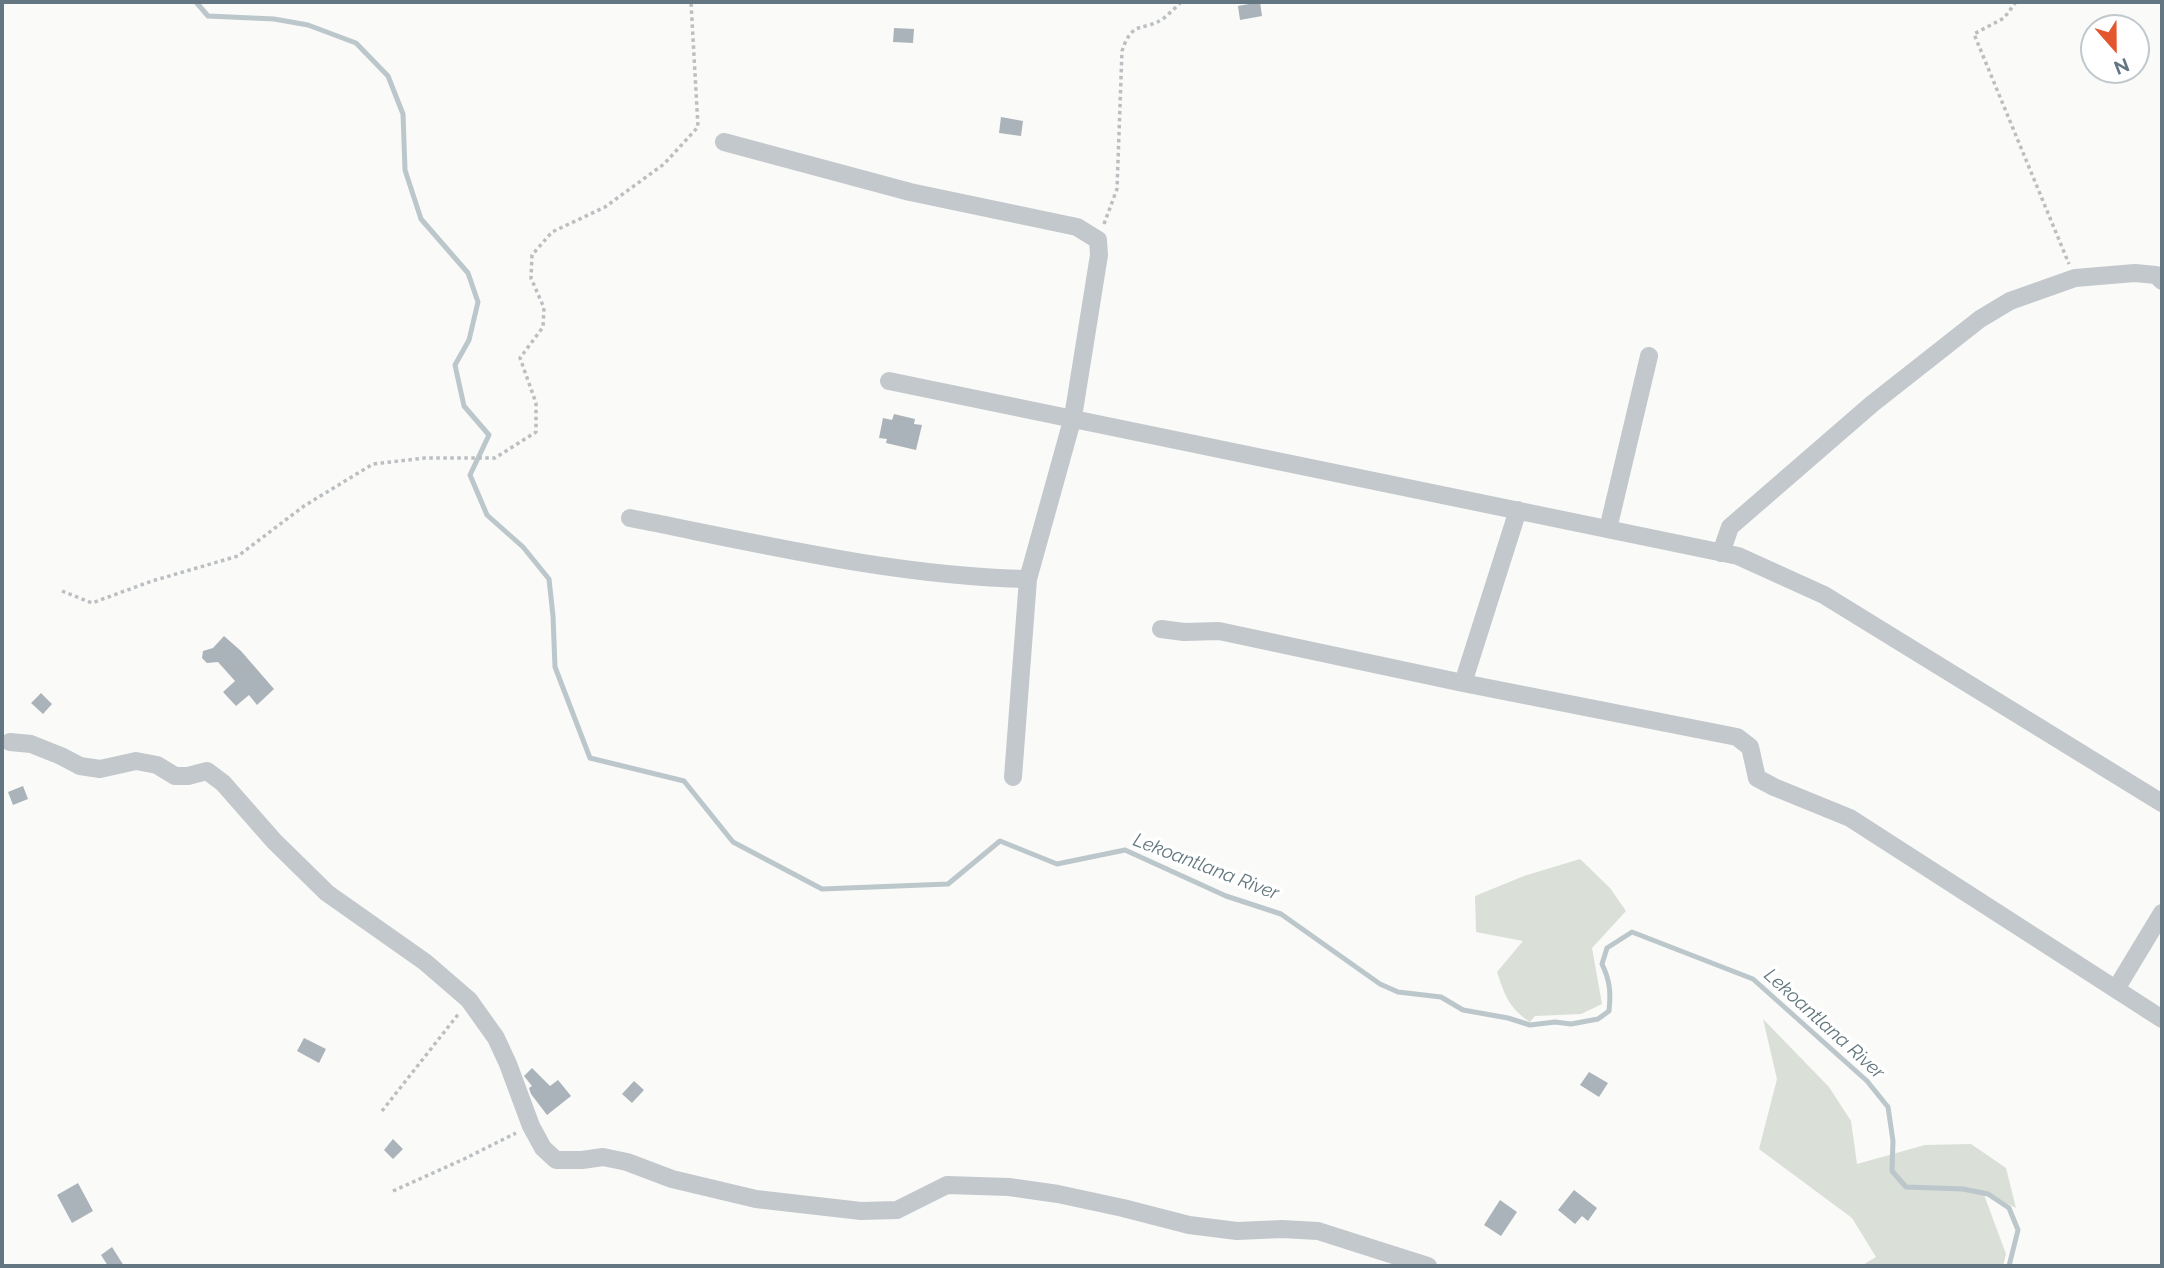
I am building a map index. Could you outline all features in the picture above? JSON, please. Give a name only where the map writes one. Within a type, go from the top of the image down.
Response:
[{"type":"street","points":[[724,142],[909,192],[1077,226],[1098,240],[1099,255],[1073,417],[1028,579],[1013,777]]},
{"type":"street","points":[[1721,553],[1730,527],[1872,404],[1980,319],[2010,301],[2075,278],[2135,273],[2160,276]]},
{"type":"street","points":[[1608,529],[1649,356]]},
{"type":"street","points":[[889,381],[1738,556],[1824,595],[2162,803]]},
{"type":"street","points":[[1463,683],[1518,510]]},
{"type":"street","points":[[630,518],[835,559],[980,578],[1028,579]]},
{"type":"street","points":[[1161,629],[1184,632],[1219,631],[1737,737],[1750,747],[1757,778],[1850,818],[2162,1019]]},
{"type":"street","points":[[10,742],[31,744],[80,766],[100,769],[136,761],[157,765],[175,776],[207,771],[222,783],[274,841],[327,893],[425,962],[469,1000],[496,1038],[531,1126],[543,1148],[556,1160],[603,1157],[627,1162],[684,1182],[756,1199],[881,1212],[897,1210],[947,1185],[1009,1187],[1084,1200],[1189,1225],[1237,1231],[1318,1231],[1428,1266]]},
{"type":"street","points":[[2116,989],[2162,913]]},
{"type":"path","points":[[62,591],[92,603],[152,581],[238,556],[304,506],[373,464],[425,458],[495,458],[536,432],[536,403],[520,358],[543,327],[544,308],[531,278],[532,255],[552,232],[605,208],[664,164],[698,127],[691,2]]},
{"type":"path","points":[[1098,240],[1117,189],[1122,51],[1127,37],[1135,28],[1162,19],[1181,2]]},
{"type":"path","points":[[2016,2],[2004,18],[1974,34],[2075,278]]},
{"type":"path","points":[[382,1111],[469,1000]]},
{"type":"path","points":[[393,1191],[531,1126]]},
{"type":"shaded area","points":[[1580,859],[1610,888],[1626,911],[1592,948],[1602,1004],[1581,1014],[1535,1016],[1530,1022],[1517,1012],[1509,1001],[1497,972],[1523,941],[1476,932],[1475,896],[1524,876]]},
{"type":"shaded area","points":[[1763,1019],[1829,1087],[1851,1121],[1857,1164],[1925,1145],[1971,1144],[2006,1168],[2016,1208],[1983,1192],[2006,1254],[2003,1266],[1861,1266],[1876,1257],[1852,1218],[1759,1149],[1777,1079]]},
{"type":"building","points":[[1260,2],[1262,16],[1240,20],[1238,6]]},
{"type":"building","points":[[894,28],[914,29],[913,43],[893,42]]},
{"type":"building","points":[[1001,117],[1023,121],[1021,136],[999,133]]},
{"type":"building","points":[[894,414],[915,419],[914,424],[922,425],[916,450],[886,443],[887,439],[879,438],[883,418],[892,420]]},
{"type":"building","points":[[224,636],[274,689],[257,705],[249,695],[236,706],[223,692],[235,681],[218,662],[207,663],[202,658],[203,651],[213,648]]},
{"type":"building","points":[[41,693],[52,704],[43,714],[31,703]]},
{"type":"building","points":[[23,786],[28,799],[13,805],[8,792]]},
{"type":"building","points":[[304,1038],[326,1049],[319,1063],[297,1051]]},
{"type":"building","points":[[532,1068],[550,1086],[558,1080],[571,1096],[547,1115],[531,1094],[529,1088],[532,1086],[524,1076]]},
{"type":"building","points":[[1589,1072],[1608,1083],[1599,1097],[1580,1085]]},
{"type":"building","points":[[634,1081],[644,1090],[632,1103],[622,1094]]},
{"type":"building","points":[[393,1139],[403,1149],[393,1159],[384,1150]]},
{"type":"building","points":[[78,1183],[93,1211],[72,1223],[57,1195]]},
{"type":"building","points":[[1574,1190],[1597,1208],[1588,1221],[1582,1216],[1575,1224],[1558,1210]]},
{"type":"building","points":[[1500,1200],[1517,1212],[1501,1236],[1484,1225]]},
{"type":"building","points":[[112,1247],[124,1266],[108,1266],[101,1255]]},
{"type":"waterway","name":"Lekoantlana River","points":[[196,2],[208,16],[274,19],[308,25],[356,43],[388,76],[403,114],[405,170],[421,219],[468,273],[478,302],[469,340],[455,365],[464,406],[489,435],[470,475],[487,515],[523,547],[549,579],[555,667],[590,758],[684,781],[733,842],[822,889],[948,884],[1000,841],[1057,864],[1125,850],[1226,896],[1281,914],[1380,984],[1398,992],[1441,997],[1463,1010],[1530,1025],[1555,1022],[1571,1024],[1598,1019],[1609,1011],[1609,987],[1602,964],[1607,948],[1632,932],[1753,979],[1867,1081],[1888,1107],[1893,1141],[1892,1171],[1906,1187],[1963,1189],[1988,1194],[2009,1208],[2018,1230],[2009,1266]]}]
